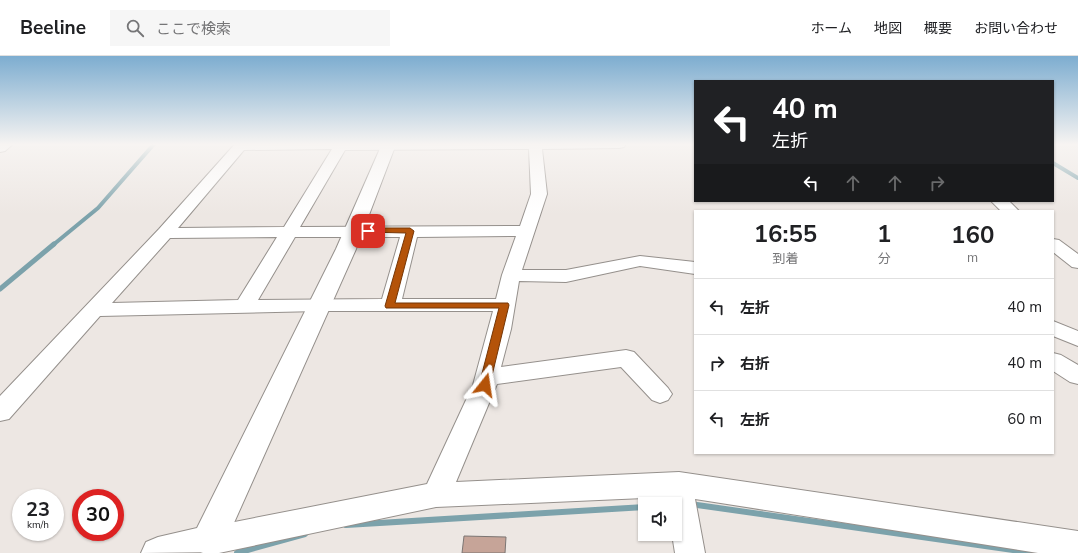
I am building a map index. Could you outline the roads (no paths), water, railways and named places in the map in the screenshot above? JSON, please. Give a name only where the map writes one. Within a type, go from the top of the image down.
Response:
[{"type":"street","points":[[0,412],[165,233],[222,167]]},
{"type":"street","points":[[244,308],[290,232],[323,167]]},
{"type":"street","points":[[206,547],[354,231],[380,167]]},
{"type":"street","points":[[436,495],[485,385],[511,275],[540,194],[537,167]]},
{"type":"street","points":[[999,202],[1010,210]]},
{"type":"street","points":[[390,306],[410,231]]},
{"type":"street","points":[[165,233],[527,231]]},
{"type":"street","points":[[1054,245],[1078,263]]},
{"type":"street","points":[[511,275],[566,276],[640,261],[694,268]]},
{"type":"street","points":[[93,310],[244,308],[320,305],[504,305]]},
{"type":"street","points":[[1054,328],[1078,339]]},
{"type":"street","points":[[487,377],[626,358],[660,394]]},
{"type":"street","points":[[1054,362],[1078,376]]},
{"type":"street","points":[[158,553],[206,547],[436,495],[679,484],[1078,545]]},
{"type":"street","points":[[679,484],[690,553]]},
{"type":"waterway","points":[[53,245],[98,208],[134,167]]},
{"type":"waterway","points":[[1060,167],[1078,178]]},
{"type":"waterway","points":[[0,289],[54,244]]},
{"type":"waterway","points":[[690,504],[1034,553]]},
{"type":"waterway","points":[[346,525],[638,507]]},
{"type":"waterway","points":[[237,553],[305,534]]}]
